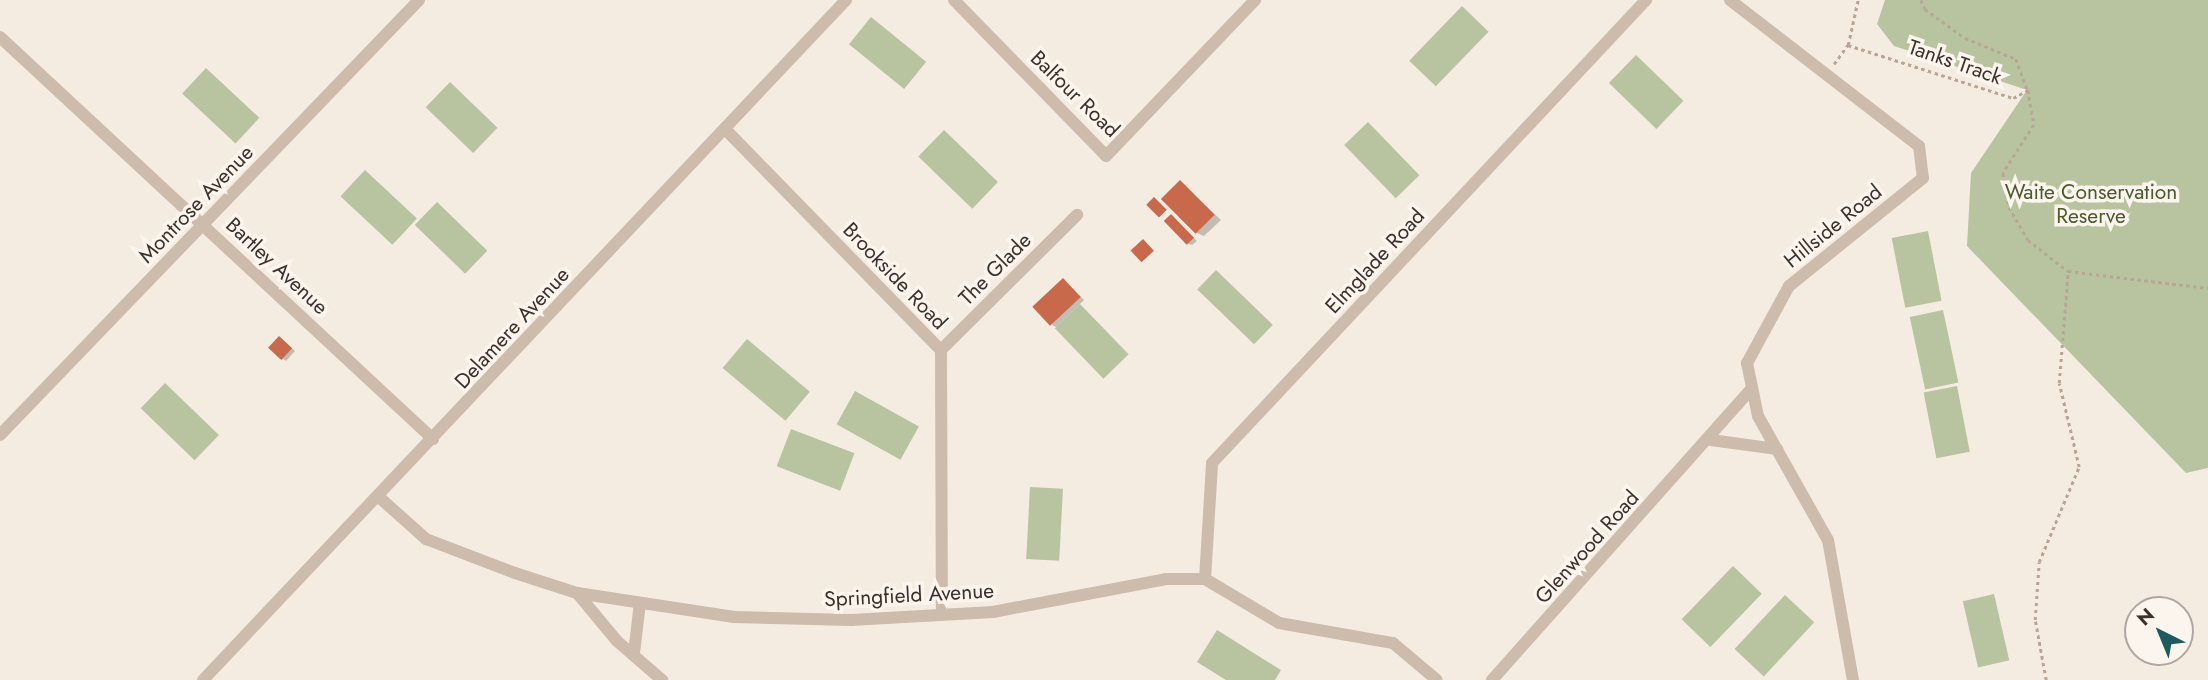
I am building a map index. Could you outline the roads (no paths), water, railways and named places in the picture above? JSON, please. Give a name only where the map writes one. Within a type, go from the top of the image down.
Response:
[{"type":"street","name":"Montrose Avenue","points":[[0,435],[419,0]]},
{"type":"street","name":"Delamere Avenue","points":[[203,680],[380,498],[846,0]]},
{"type":"street","name":"Balfour Road","points":[[954,0],[1106,156],[1255,0]]},
{"type":"street","name":"Elmglade Road","points":[[1205,579],[1212,463],[1646,0]]},
{"type":"street","name":"Hillside Road","points":[[1730,0],[1919,146],[1923,178],[1789,286],[1747,363],[1752,388],[1777,449],[1828,540],[1853,680]]},
{"type":"street","name":"Bartley Avenue","points":[[0,37],[433,439]]},
{"type":"street","name":"Brookside Road","points":[[725,130],[941,350],[942,614]]},
{"type":"street","name":"The Glade","points":[[941,350],[1077,215]]},
{"type":"street","name":"Glenwood Road","points":[[1492,680],[1711,440],[1752,388]]},
{"type":"street","points":[[1711,440],[1777,449]]},
{"type":"street","name":"Springfield Avenue","points":[[380,498],[426,539],[577,593],[771,619],[942,614],[1205,579]]},
{"type":"street","points":[[1205,579],[1279,623],[1392,643],[1437,680]]},
{"type":"street","points":[[577,593],[662,680]]},
{"type":"street","points":[[634,653],[640,603]]},
{"type":"park label","name":"Waite Conservation Reserve","points":[[2091,204]]}]
